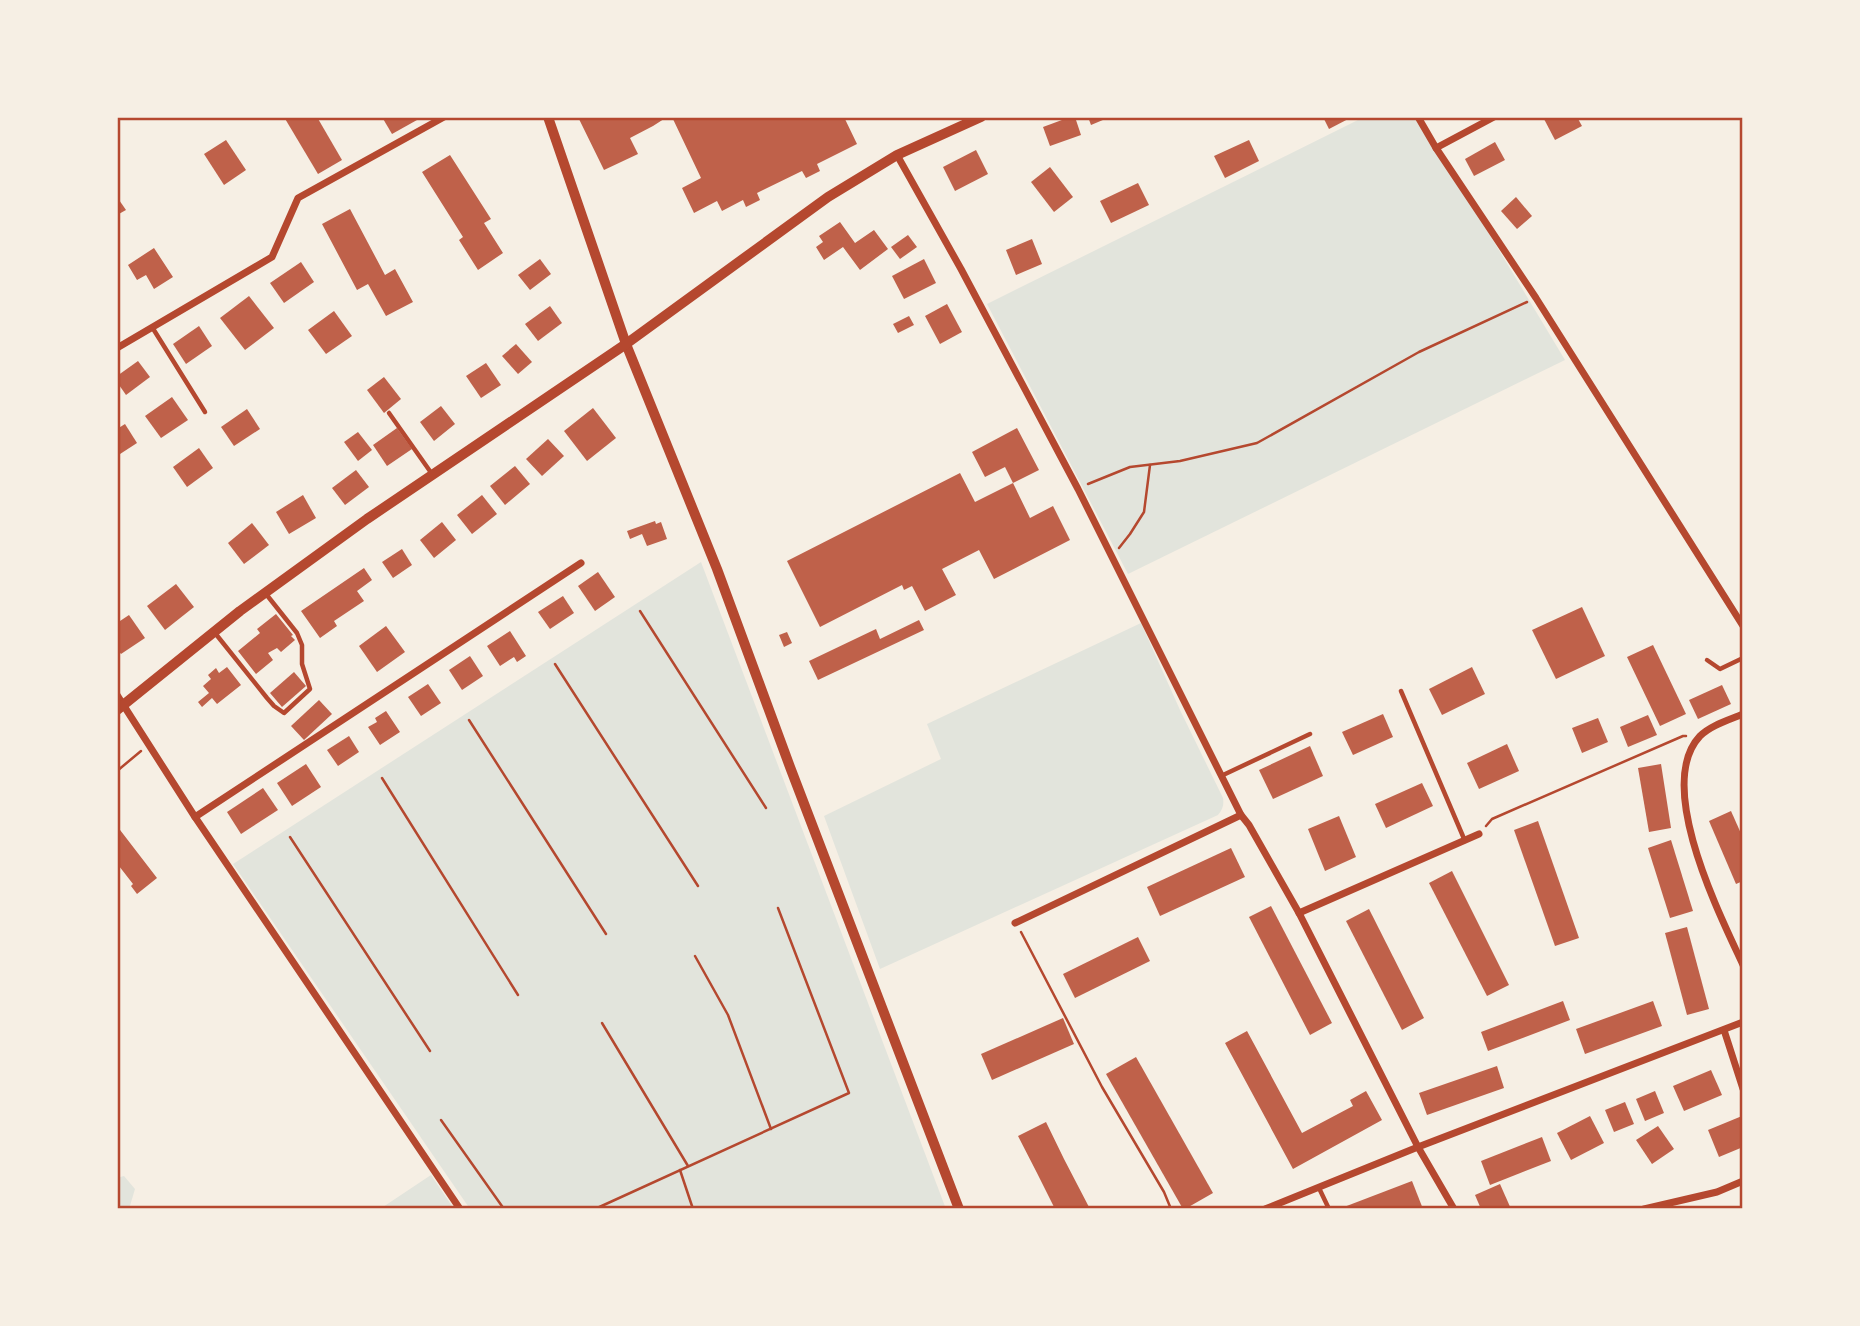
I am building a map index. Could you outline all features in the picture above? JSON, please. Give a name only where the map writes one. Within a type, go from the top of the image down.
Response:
[{"type":"street","points":[[117,348],[272,257],[298,198],[444,117]]},
{"type":"street","points":[[548,117],[626,344],[717,569],[959,1209]]},
{"type":"street","points":[[460,1209],[119,703],[367,519],[626,344],[828,197],[897,155],[981,117]]},
{"type":"street","points":[[1419,117],[1436,148],[1536,298],[1743,626]]},
{"type":"street","points":[[1436,148],[1494,117]]},
{"type":"street","points":[[897,155],[1078,489],[1241,815],[1299,913],[1418,1147],[1454,1209]]},
{"type":"street","points":[[195,817],[581,563]]},
{"type":"street","points":[[1743,714],[1710,728],[1700,736],[1693,746],[1685,779],[1688,821],[1697,856],[1712,898],[1743,965]]},
{"type":"street","points":[[1015,923],[1241,815]]},
{"type":"street","points":[[1299,913],[1479,834]]},
{"type":"street","points":[[1265,1209],[1743,1022]]},
{"type":"street","points":[[1724,1030],[1743,1089]]},
{"type":"street","points":[[1644,1209],[1717,1192],[1743,1181]]},
{"type":"lane","points":[[152,327],[205,412]]},
{"type":"lane","points":[[389,413],[432,474]]},
{"type":"lane","points":[[214,632],[267,698],[284,713],[310,689],[304,673],[302,645],[297,633],[265,593]]},
{"type":"lane","points":[[1707,660],[1720,669],[1743,659]]},
{"type":"lane","points":[[1401,691],[1465,841]]},
{"type":"lane","points":[[1222,776],[1310,734]]},
{"type":"lane","points":[[1319,1187],[1329,1209]]},
{"type":"path","points":[[1078,489],[1129,467],[1180,461],[1257,443],[1419,352],[1536,298]]},
{"type":"path","points":[[1112,557],[1144,512],[1150,465]]},
{"type":"path","points":[[640,611],[766,808]]},
{"type":"path","points":[[555,664],[698,886]]},
{"type":"path","points":[[469,720],[607,934]]},
{"type":"path","points":[[1479,834],[1492,819],[1683,736],[1700,736]]},
{"type":"path","points":[[117,771],[149,744]]},
{"type":"path","points":[[382,778],[518,995]]},
{"type":"path","points":[[290,837],[430,1051]]},
{"type":"path","points":[[595,1209],[849,1093],[778,908]]},
{"type":"path","points":[[1015,923],[1102,1087],[1164,1192],[1171,1209]]},
{"type":"path","points":[[695,956],[728,1015],[771,1129]]},
{"type":"path","points":[[602,1023],[688,1167]]},
{"type":"path","points":[[441,1120],[504,1209]]},
{"type":"path","points":[[680,1171],[693,1209]]},
{"type":"shaded area","points":[[1364,117],[1419,117],[1565,360],[1128,574],[987,304]]},
{"type":"shaded area","points":[[701,562],[946,1209],[470,1209],[233,864]]},
{"type":"shaded area","points":[[1141,623],[1223,798],[1220,813],[880,969],[824,816],[941,759],[927,724]]},
{"type":"shaded area","points":[[431,1175],[454,1209],[380,1209]]},
{"type":"shaded area","points":[[124,1176],[135,1189],[129,1209],[117,1209],[117,1178]]},
{"type":"building","points":[[284,117],[317,117],[342,160],[318,174]]},
{"type":"building","points":[[382,117],[416,117],[417,120],[392,134]]},
{"type":"building","points":[[578,117],[667,117],[630,138],[638,154],[604,170]]},
{"type":"building","points":[[672,117],[844,117],[857,144],[817,164],[820,171],[806,178],[802,171],[757,193],[760,200],[746,207],[743,200],[722,211],[717,201],[694,213],[682,188],[701,178]]},
{"type":"building","points":[[1075,117],[1081,135],[1050,146],[1043,127]]},
{"type":"building","points":[[1088,117],[1110,117],[1091,125]]},
{"type":"building","points":[[1323,117],[1352,117],[1329,129]]},
{"type":"building","points":[[1577,117],[1582,126],[1555,140],[1544,119]]},
{"type":"building","points":[[226,140],[246,170],[224,185],[204,154]]},
{"type":"building","points":[[1249,140],[1259,161],[1225,178],[1214,156]]},
{"type":"building","points":[[1495,142],[1505,160],[1474,176],[1465,159]]},
{"type":"building","points":[[976,150],[988,174],[955,191],[943,167]]},
{"type":"building","points":[[450,155],[491,219],[484,223],[503,253],[478,270],[459,240],[463,237],[422,172]]},
{"type":"building","points":[[1050,167],[1073,197],[1054,212],[1031,182]]},
{"type":"building","points":[[1138,183],[1149,205],[1111,223],[1100,201]]},
{"type":"building","points":[[117,197],[126,210],[117,215]]},
{"type":"building","points":[[1516,197],[1532,216],[1517,229],[1501,211]]},
{"type":"building","points":[[350,209],[385,275],[395,269],[413,302],[386,316],[368,284],[357,290],[322,224]]},
{"type":"building","points":[[840,222],[855,243],[874,230],[888,249],[860,270],[843,247],[824,260],[816,247],[823,242],[819,236]]},
{"type":"building","points":[[908,235],[917,247],[900,259],[891,247]]},
{"type":"building","points":[[1032,239],[1042,264],[1016,275],[1006,250]]},
{"type":"building","points":[[154,248],[173,277],[154,289],[146,275],[137,280],[128,265]]},
{"type":"building","points":[[540,259],[551,274],[530,290],[518,275]]},
{"type":"building","points":[[924,259],[936,283],[904,299],[892,276]]},
{"type":"building","points":[[301,262],[314,282],[284,303],[270,283]]},
{"type":"building","points":[[249,296],[274,328],[245,350],[220,318]]},
{"type":"building","points":[[947,304],[962,332],[940,344],[925,316]]},
{"type":"building","points":[[550,306],[562,323],[538,341],[525,324]]},
{"type":"building","points":[[334,311],[352,336],[326,354],[308,330]]},
{"type":"building","points":[[909,316],[914,325],[898,333],[893,324]]},
{"type":"building","points":[[199,326],[212,346],[186,364],[173,344]]},
{"type":"building","points":[[516,344],[532,362],[518,374],[502,356]]},
{"type":"building","points":[[138,361],[150,377],[126,395],[117,382],[117,376]]},
{"type":"building","points":[[486,363],[501,385],[481,398],[466,376]]},
{"type":"building","points":[[384,377],[401,399],[384,413],[367,390]]},
{"type":"building","points":[[172,397],[188,420],[161,438],[145,416]]},
{"type":"building","points":[[441,406],[455,424],[434,441],[420,422]]},
{"type":"building","points":[[593,408],[616,438],[587,461],[564,431]]},
{"type":"building","points":[[247,409],[260,429],[234,446],[221,427]]},
{"type":"building","points":[[125,424],[137,443],[117,456],[117,429]]},
{"type":"building","points":[[397,428],[412,449],[387,466],[373,445]]},
{"type":"building","points":[[1017,428],[1039,470],[1013,483],[1005,467],[985,477],[972,452]]},
{"type":"building","points":[[358,432],[372,450],[358,461],[344,442]]},
{"type":"building","points":[[548,439],[564,456],[542,476],[526,459]]},
{"type":"building","points":[[199,448],[213,468],[187,487],[173,467]]},
{"type":"building","points":[[515,466],[530,484],[505,505],[490,486]]},
{"type":"building","points":[[356,470],[369,487],[345,505],[332,488]]},
{"type":"building","points":[[960,473],[975,502],[1013,483],[1030,518],[1053,506],[1070,540],[994,579],[979,550],[942,569],[956,595],[925,611],[912,586],[904,590],[902,585],[820,627],[787,561]]},
{"type":"building","points":[[303,495],[316,518],[289,534],[276,512]]},
{"type":"building","points":[[482,495],[497,514],[472,534],[457,515]]},
{"type":"building","points":[[655,521],[656,524],[661,522],[667,539],[647,546],[642,534],[630,539],[627,531]]},
{"type":"building","points":[[442,522],[456,540],[434,558],[420,540]]},
{"type":"building","points":[[252,523],[269,545],[244,564],[228,543]]},
{"type":"building","points":[[402,549],[412,565],[393,578],[382,562]]},
{"type":"building","points":[[364,568],[372,580],[357,591],[364,601],[334,621],[337,626],[320,638],[301,611]]},
{"type":"building","points":[[598,572],[615,597],[595,611],[578,586]]},
{"type":"building","points":[[176,584],[194,607],[165,630],[147,606]]},
{"type":"building","points":[[563,596],[574,613],[550,629],[538,612]]},
{"type":"building","points":[[1582,607],[1605,656],[1556,679],[1532,630]]},
{"type":"building","points":[[276,614],[295,640],[281,652],[277,648],[268,653],[273,660],[256,674],[238,651],[260,633],[257,629]]},
{"type":"building","points":[[129,615],[145,638],[121,654],[117,649],[117,623]]},
{"type":"building","points":[[919,620],[924,630],[818,680],[809,661],[876,629],[880,639]]},
{"type":"building","points":[[386,626],[405,652],[377,672],[359,646]]},
{"type":"building","points":[[510,631],[526,656],[517,662],[514,657],[500,666],[487,646]]},
{"type":"building","points":[[787,632],[792,643],[784,647],[779,635]]},
{"type":"building","points":[[1653,645],[1686,714],[1660,726],[1627,657]]},
{"type":"building","points":[[470,656],[483,676],[462,690],[449,670]]},
{"type":"building","points":[[227,667],[241,685],[217,704],[212,698],[202,707],[198,702],[209,693],[203,686],[211,679],[208,675],[216,668],[219,673]]},
{"type":"building","points":[[1472,667],[1485,694],[1442,715],[1429,689]]},
{"type":"building","points":[[294,672],[306,686],[282,707],[270,693]]},
{"type":"building","points":[[428,684],[441,703],[421,716],[408,697]]},
{"type":"building","points":[[1722,685],[1731,704],[1698,719],[1689,700]]},
{"type":"building","points":[[319,700],[332,714],[304,740],[291,726]]},
{"type":"building","points":[[386,711],[400,732],[380,745],[368,727],[377,722],[375,718]]},
{"type":"building","points":[[1383,714],[1393,737],[1353,755],[1342,732]]},
{"type":"building","points":[[1648,715],[1657,735],[1628,747],[1620,727]]},
{"type":"building","points":[[1598,718],[1608,742],[1582,753],[1572,728]]},
{"type":"building","points":[[349,736],[359,752],[338,766],[327,750]]},
{"type":"building","points":[[1507,744],[1519,771],[1479,789],[1467,763]]},
{"type":"building","points":[[1310,746],[1323,776],[1273,799],[1259,770]]},
{"type":"building","points":[[306,764],[321,787],[292,806],[277,783]]},
{"type":"building","points":[[1661,764],[1671,828],[1649,832],[1638,768]]},
{"type":"building","points":[[1422,783],[1433,806],[1386,828],[1375,804]]},
{"type":"building","points":[[263,788],[278,810],[241,834],[227,812]]},
{"type":"building","points":[[1731,811],[1743,838],[1743,881],[1736,884],[1709,821]]},
{"type":"building","points":[[1339,816],[1356,857],[1325,871],[1308,829]]},
{"type":"building","points":[[1538,821],[1579,938],[1555,946],[1514,830]]},
{"type":"building","points":[[117,826],[157,878],[137,894],[131,886],[133,884],[119,866],[117,868]]},
{"type":"building","points":[[1671,840],[1693,911],[1670,918],[1648,848]]},
{"type":"building","points":[[1231,848],[1245,877],[1160,916],[1147,887]]},
{"type":"building","points":[[1452,871],[1509,985],[1487,996],[1429,883]]},
{"type":"building","points":[[1271,906],[1332,1023],[1310,1035],[1249,917]]},
{"type":"building","points":[[1369,909],[1424,1018],[1402,1030],[1346,921]]},
{"type":"building","points":[[1687,927],[1709,1009],[1687,1015],[1665,933]]},
{"type":"building","points":[[1138,937],[1150,961],[1075,998],[1063,974]]},
{"type":"building","points":[[1563,1001],[1570,1020],[1488,1051],[1481,1032]]},
{"type":"building","points":[[1653,1001],[1662,1026],[1585,1054],[1576,1029]]},
{"type":"building","points":[[1063,1018],[1074,1044],[992,1080],[981,1054]]},
{"type":"building","points":[[1247,1031],[1302,1133],[1353,1106],[1350,1100],[1366,1091],[1382,1120],[1293,1169],[1225,1043]]},
{"type":"building","points":[[1136,1057],[1213,1193],[1185,1209],[1106,1074]]},
{"type":"building","points":[[1497,1066],[1504,1088],[1427,1115],[1419,1093]]},
{"type":"building","points":[[1711,1070],[1722,1095],[1684,1111],[1673,1086]]},
{"type":"building","points":[[1655,1091],[1664,1113],[1645,1121],[1636,1099]]},
{"type":"building","points":[[1625,1102],[1634,1124],[1614,1132],[1605,1110]]},
{"type":"building","points":[[1590,1116],[1604,1143],[1571,1160],[1557,1133]]},
{"type":"building","points":[[1742,1116],[1743,1147],[1719,1157],[1708,1130]]},
{"type":"building","points":[[1046,1122],[1090,1209],[1055,1209],[1018,1136]]},
{"type":"building","points":[[1658,1126],[1674,1149],[1652,1164],[1636,1140]]},
{"type":"building","points":[[1542,1137],[1551,1161],[1490,1185],[1481,1161]]},
{"type":"building","points":[[1412,1181],[1423,1209],[1344,1207]]},
{"type":"building","points":[[1500,1184],[1511,1209],[1481,1209],[1475,1195]]}]
